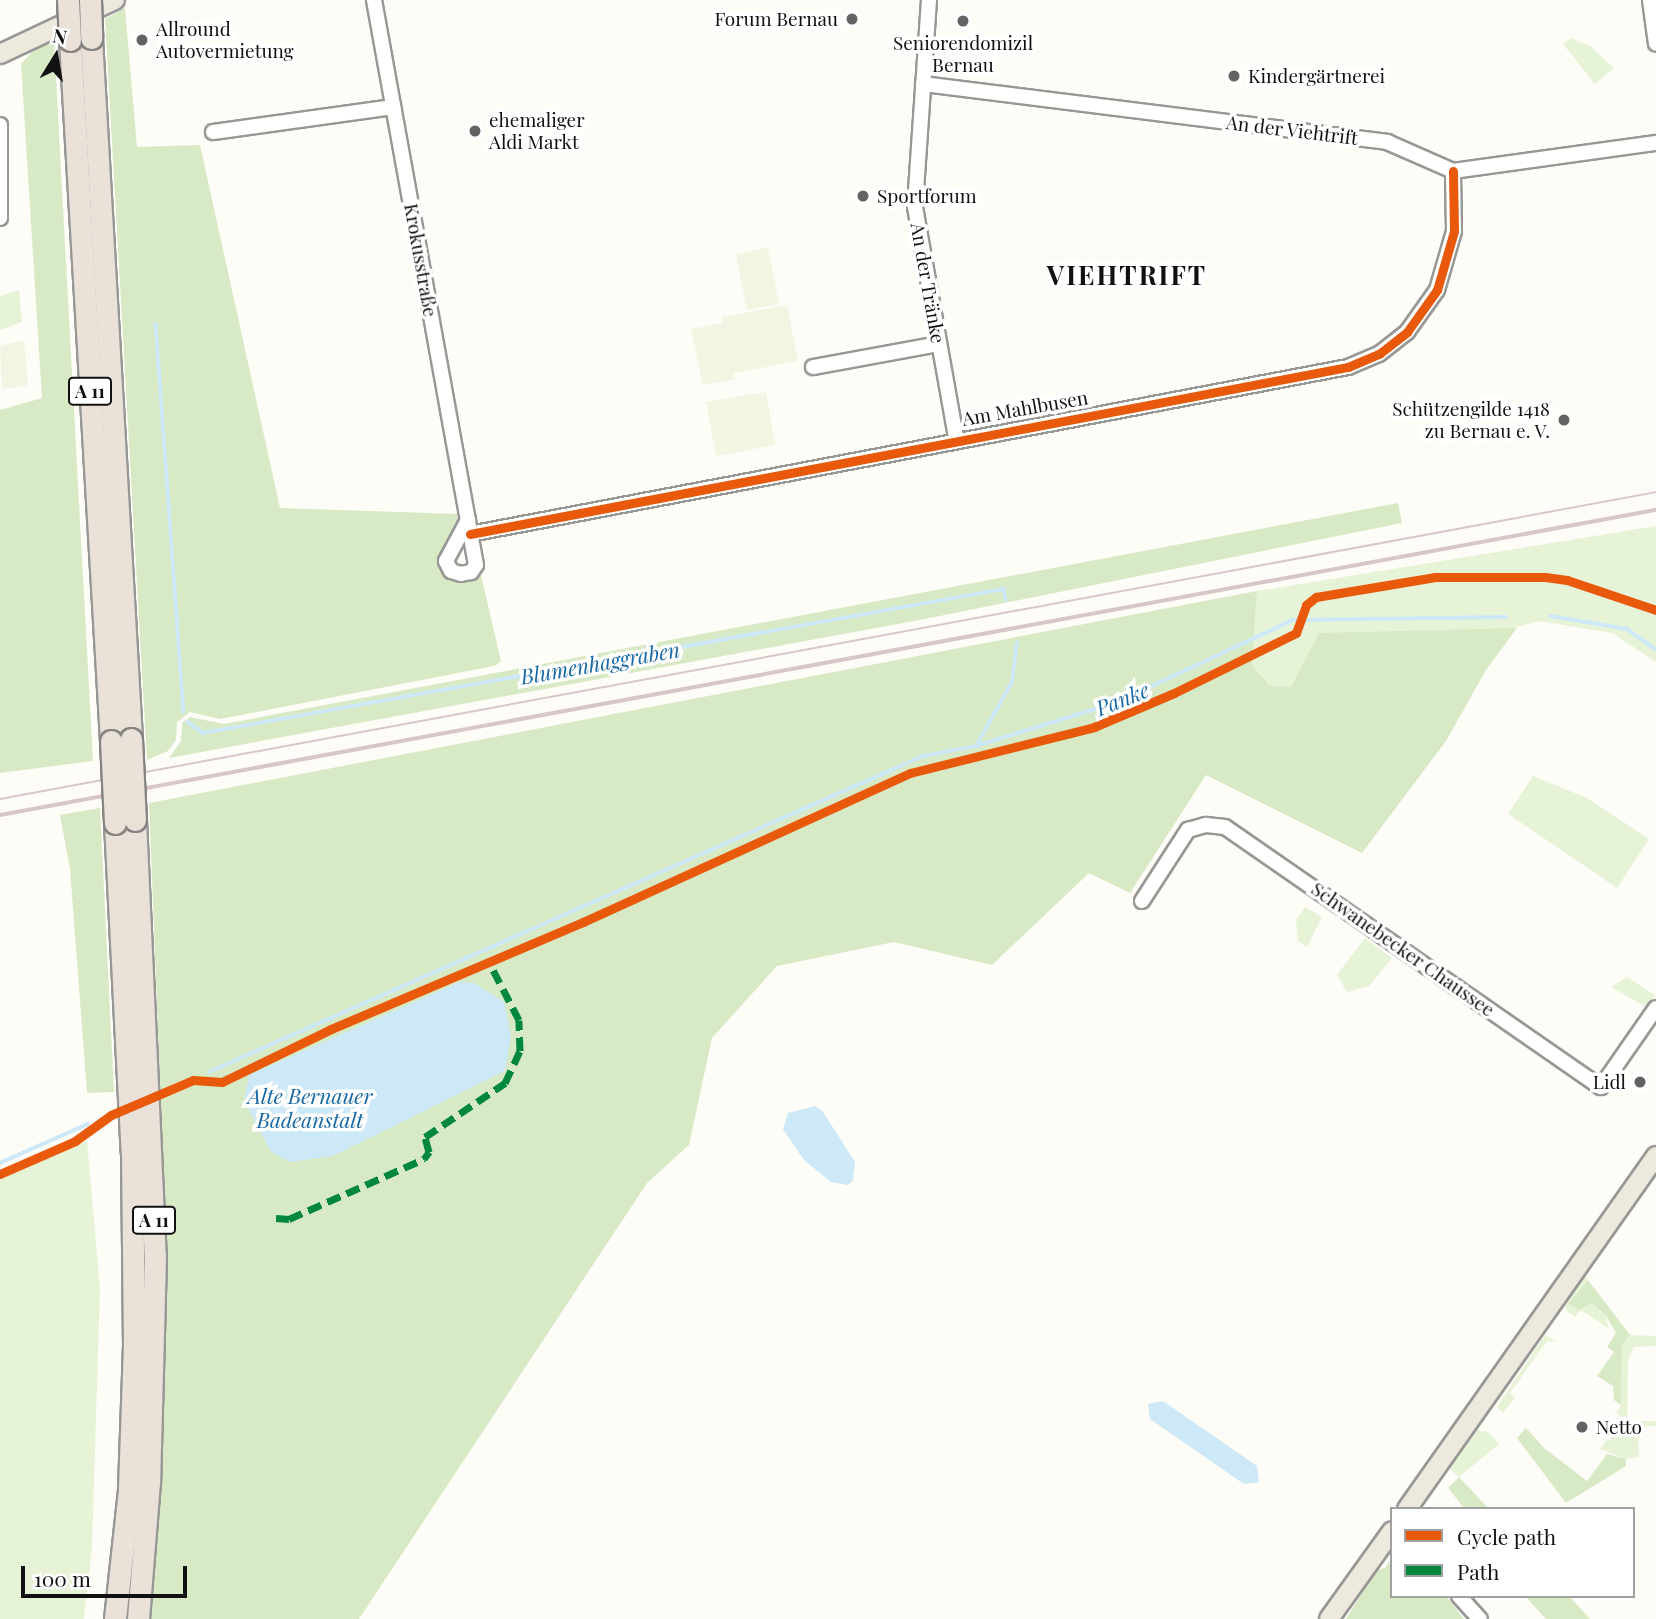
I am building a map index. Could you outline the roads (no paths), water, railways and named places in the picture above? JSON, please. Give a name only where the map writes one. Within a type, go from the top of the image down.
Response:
[{"type":"highway","name":"A 11","points":[[68,0],[80,39],[125,822],[155,1257],[149,1482],[138,1619]]},
{"type":"highway","name":"A 11","points":[[80,39],[90,0]]},
{"type":"highway","name":"A 11","points":[[116,1619],[130,1490],[134,1345],[125,822]]},
{"type":"main road","points":[[0,54],[115,0]]},
{"type":"main road","points":[[1409,1507],[1656,1156]]},
{"type":"main road","points":[[1329,1619],[1390,1534]]},
{"type":"street","name":"Krokusstraße","points":[[374,0],[469,527]]},
{"type":"street","name":"An der Tränke","points":[[929,0],[915,207],[956,438]]},
{"type":"street","points":[[1650,0],[1656,44]]},
{"type":"street","name":"An der Viehtrift","points":[[923,83],[1387,142],[1453,171]]},
{"type":"street","points":[[213,132],[393,107]]},
{"type":"street","points":[[0,125],[0,218]]},
{"type":"street","points":[[1453,171],[1656,143]]},
{"type":"street","name":"Am Mahlbusen","points":[[469,527],[614,509],[956,438],[1348,367],[1379,354],[1407,331],[1437,290],[1454,235],[1453,171]]},
{"type":"street","points":[[813,367],[939,344]]},
{"type":"street","name":"Schwanebecker Chaussee","points":[[1142,901],[1188,830],[1206,825],[1225,827],[1601,1087],[1656,1009]]},
{"type":"street","points":[[1462,1598],[1480,1619]]},
{"type":"water","name":"Alte Bernauer Badeanstalt","points":[[460,982],[474,983],[504,1002],[511,1036],[505,1071],[333,1156],[291,1162],[271,1152],[244,1101],[249,1075]]},
{"type":"water","points":[[815,1106],[823,1112],[855,1162],[853,1181],[847,1185],[831,1182],[804,1160],[783,1129],[788,1113]]},
{"type":"water","points":[[1163,1401],[1257,1466],[1259,1482],[1244,1484],[1150,1419],[1148,1404]]},
{"type":"waterway","points":[[156,324],[184,712]]},
{"type":"waterway","name":"Blumenhaggraben","points":[[188,722],[203,733],[1004,589],[1006,600]]},
{"type":"waterway","name":"Panke","points":[[1551,616],[1627,629],[1656,649]]},
{"type":"waterway","name":"Panke","points":[[209,1072],[923,756],[976,746],[1118,702],[1293,620],[1506,617]]},
{"type":"waterway","points":[[976,746],[1012,682],[1017,643]]},
{"type":"waterway","name":"Panke","points":[[0,1163],[88,1124]]},
{"type":"tram line","points":[[0,799],[1656,492]]},
{"type":"railway","points":[[0,815],[1656,510]]},
{"type":"place","name":"Forum Bernau","points":[[852,19]]},
{"type":"place","name":"Seniorendomizil Bernau","points":[[963,21]]},
{"type":"place","name":"Allround Autovermietung","points":[[142,40]]},
{"type":"place","name":"Kindergärtnerei","points":[[1234,76]]},
{"type":"place","name":"ehemaliger Aldi Markt","points":[[475,131]]},
{"type":"place","name":"Sportforum","points":[[863,196]]},
{"type":"place","name":"Schützengilde 1418 zu Bernau e. V.","points":[[1564,420]]},
{"type":"place","name":"Lidl","points":[[1640,1082]]},
{"type":"place","name":"Netto","points":[[1582,1427]]},
{"type":"district","name":"VIEHTRIFT","points":[[1127,275]]}]
